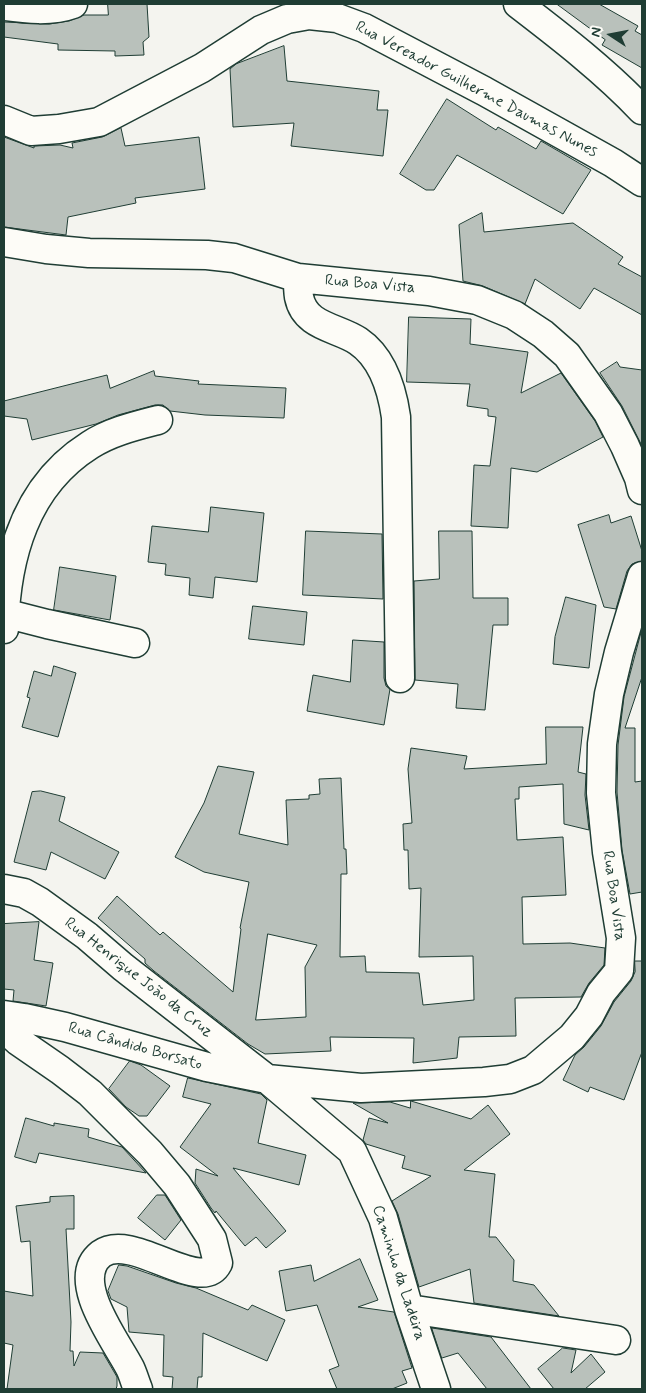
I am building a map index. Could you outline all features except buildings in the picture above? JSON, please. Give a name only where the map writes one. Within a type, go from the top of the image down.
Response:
[{"type":"street","points":[[4,6],[38,9],[73,4]]},
{"type":"street","points":[[518,4],[633,92],[642,110]]},
{"type":"street","name":"Rua Vereador Guilherme Daumas Nunes","points":[[4,120],[31,130],[59,129],[99,122],[202,68],[261,30],[287,19],[309,15],[337,18],[364,28],[613,163],[642,182]]},
{"type":"street","name":"Rua Boa Vista","points":[[4,242],[46,249],[89,253],[207,255],[234,258],[298,278],[429,291],[478,300],[514,315],[544,334],[567,355],[608,413],[625,446],[642,490]]},
{"type":"street","points":[[298,278],[299,298],[307,316],[322,325],[343,332],[359,341],[374,356],[385,374],[392,396],[396,418],[400,678]]},
{"type":"street","points":[[4,629],[9,574],[17,539],[34,502],[60,469],[90,445],[124,429],[158,420]]},
{"type":"street","name":"Rua Boa Vista","points":[[267,1079],[361,1088],[453,1084],[510,1079],[533,1070],[572,1037],[589,1016],[601,993],[619,971],[621,938],[607,852],[600,793],[602,744],[609,694],[619,652],[642,576]]},
{"type":"street","points":[[4,613],[135,643]]},
{"type":"street","name":"Rua Henrique João da Cruz","points":[[4,889],[24,894],[40,902],[87,936],[122,967],[267,1079]]},
{"type":"street","name":"Rua Cândido Borsato","points":[[4,1015],[64,1027],[207,1067],[267,1079]]},
{"type":"street","points":[[4,1028],[18,1041],[90,1093],[150,1153],[178,1185],[212,1239],[218,1263],[212,1271],[205,1273],[192,1273],[154,1258],[116,1249],[108,1249],[93,1263],[91,1290],[104,1324],[130,1368],[138,1389]]},
{"type":"street","name":"Caminho da Ladeira","points":[[267,1079],[352,1151],[383,1218],[409,1309],[436,1389]]},
{"type":"street","points":[[409,1309],[616,1340]]}]
